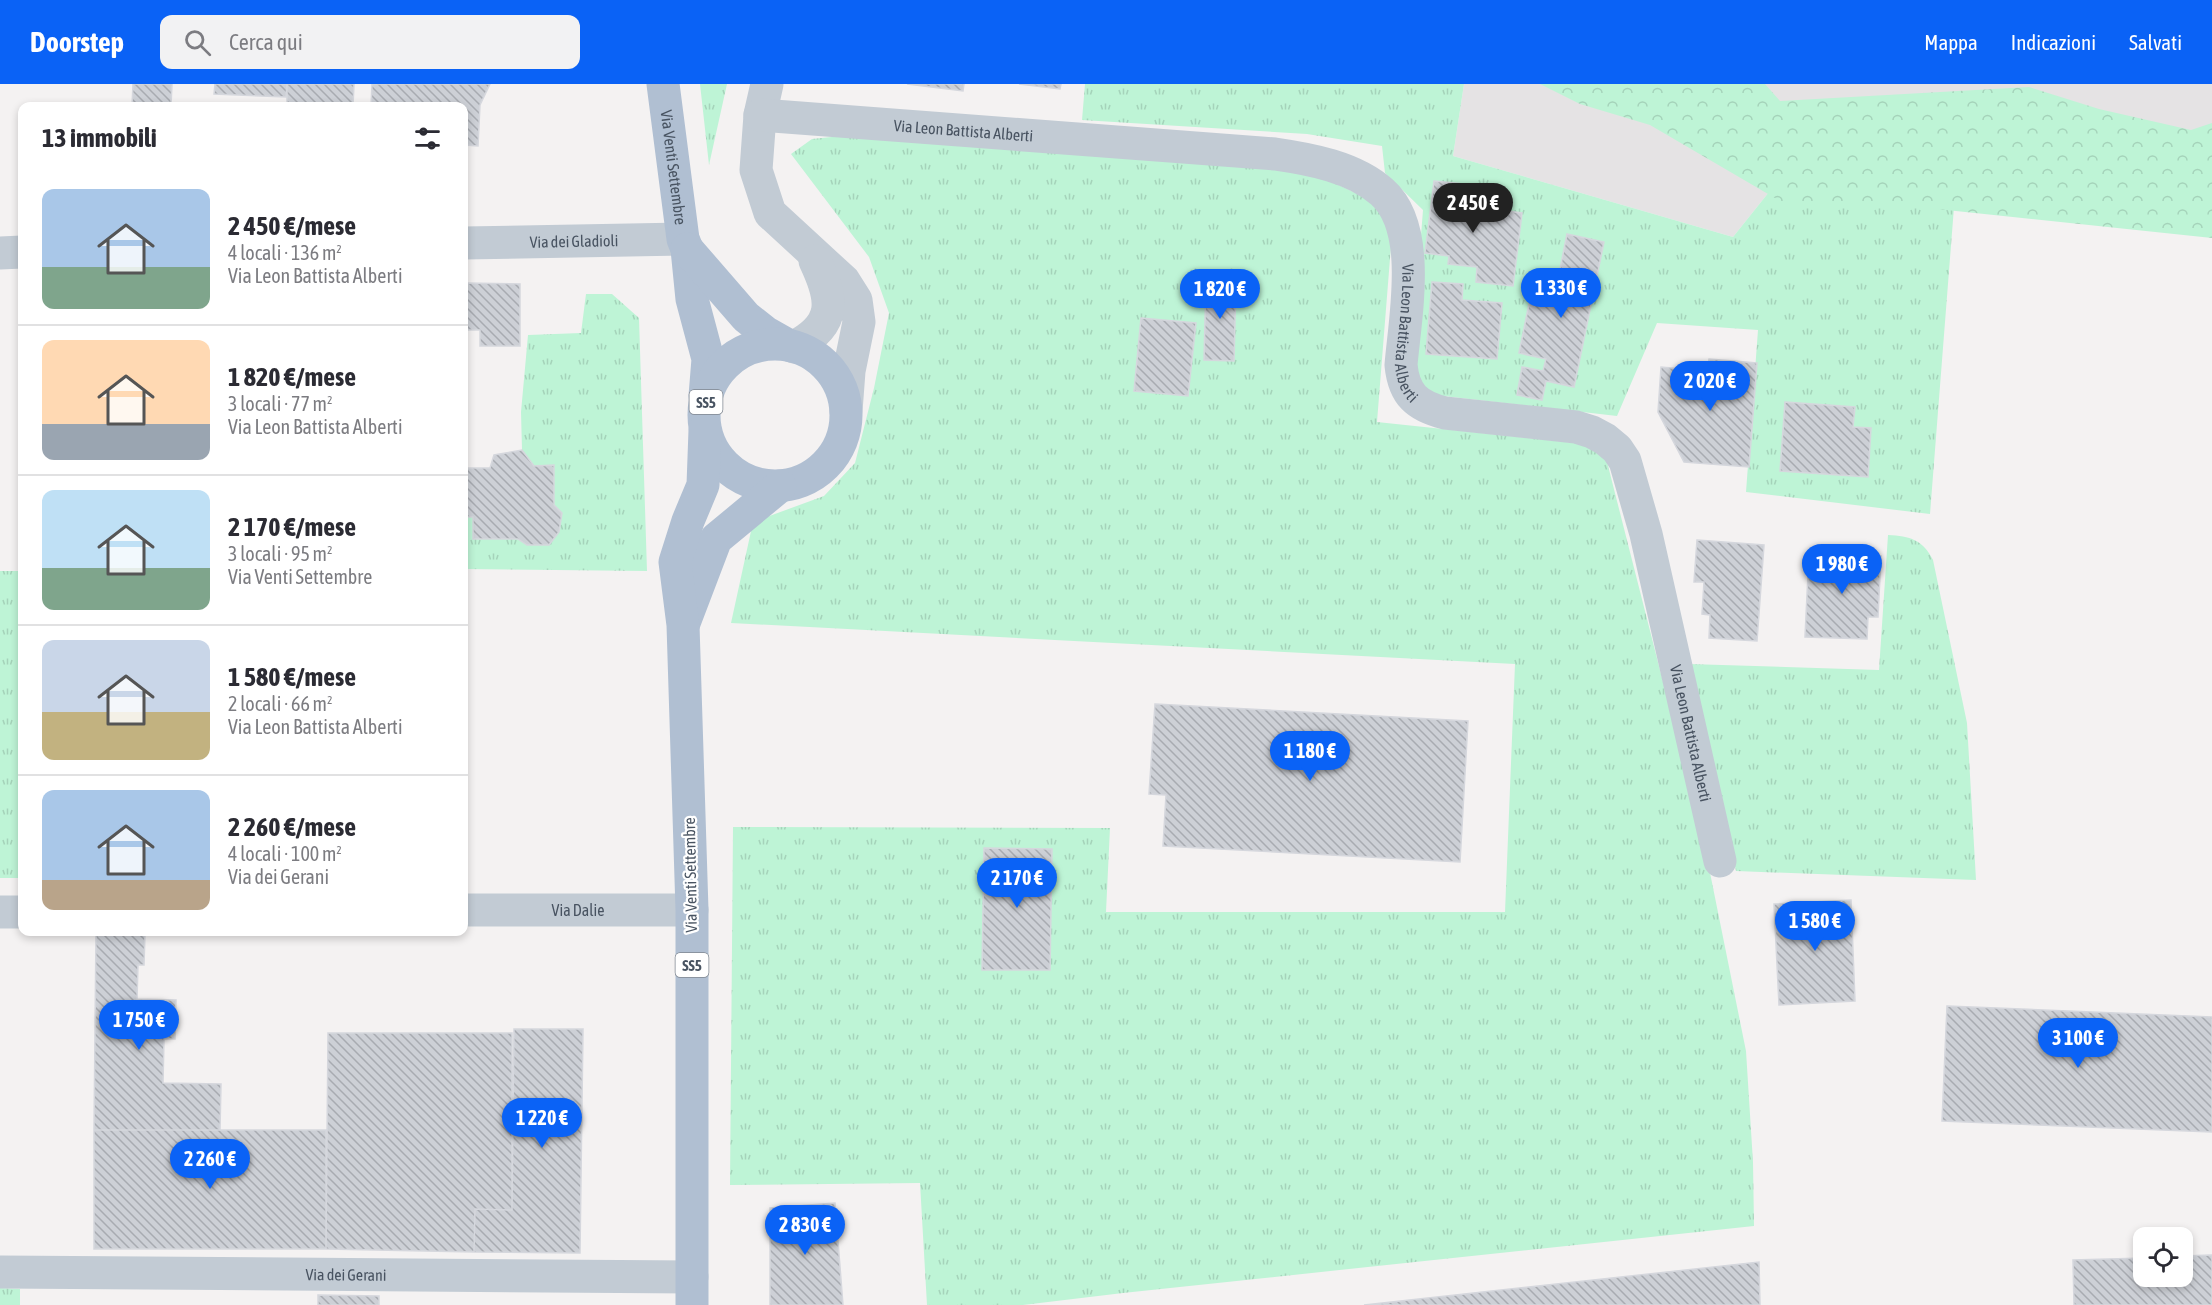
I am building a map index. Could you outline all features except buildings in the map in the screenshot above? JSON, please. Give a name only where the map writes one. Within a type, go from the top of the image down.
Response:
[{"type":"main road","name":"Via Venti Settembre","points":[[663,84],[692,299],[708,359],[703,485],[675,562],[683,625],[692,910],[692,1291]]},
{"type":"main road","name":"Via Venti Settembre","points":[[685,244],[746,317],[765,332],[808,352],[830,370],[840,389],[846,411],[844,429],[838,447],[828,462],[814,474],[798,482],[780,486],[760,485],[741,478],[724,466],[712,450],[704,420],[708,390],[717,373],[731,359],[749,349],[767,344],[791,346]]},
{"type":"main road","name":"Via Venti Settembre","points":[[683,625],[716,539],[780,486]]},
{"type":"street","points":[[764,99],[756,170],[770,213],[844,281],[856,300],[859,322],[849,371],[846,411]]},
{"type":"street","name":"Via Leon Battista Alberti","points":[[764,99],[1275,154],[1307,160],[1349,173],[1372,184],[1393,206],[1405,235],[1408,283],[1401,365],[1402,378],[1413,398],[1430,409],[1445,412],[1565,425],[1592,432],[1611,444],[1625,461],[1646,534],[1720,861]]},
{"type":"street","name":"Via dei Gladioli","points":[[468,243],[685,244]]},
{"type":"street","points":[[791,346],[817,332],[830,303],[826,285],[810,251]]},
{"type":"street","points":[[0,253],[18,252]]},
{"type":"street","name":"Via Dalie","points":[[468,910],[692,910]]},
{"type":"street","points":[[0,912],[18,912]]},
{"type":"street","name":"Via dei Gerani","points":[[0,1272],[692,1291]]},
{"type":"shaded area","points":[[1464,84],[2212,84],[2212,179],[1777,182],[1733,237],[1453,156]]},
{"type":"green space","points":[[700,84],[727,84],[709,165]]},
{"type":"green space","points":[[1085,84],[1464,84],[1453,156],[1733,237],[1777,182],[1958,156],[1930,514],[1746,492],[1758,330],[1657,323],[1617,416],[1417,393],[1410,376],[1423,210],[1385,173],[1382,146],[1307,134],[1082,120]]},
{"type":"green space","points":[[1540,84],[1765,84],[1780,101],[2029,87],[2099,109],[2191,130],[2212,123],[2212,238],[1880,203],[1780,201],[1650,125],[1580,104]]},
{"type":"green space","points":[[841,136],[1308,170],[1374,202],[1393,221],[1377,422],[1603,446],[1704,843],[1746,1051],[1753,1162],[1754,1226],[1023,1305],[927,1305],[920,1183],[730,1185],[733,827],[1110,828],[1106,912],[1505,912],[1515,664],[731,623],[753,522],[824,496],[855,463],[874,388],[889,313],[869,257],[791,154],[812,139]]},
{"type":"green space","points":[[586,294],[612,294],[639,318],[647,571],[468,569],[468,517],[473,517],[474,539],[518,539],[527,545],[549,545],[559,532],[562,513],[554,505],[554,466],[534,466],[522,450],[521,412],[528,335],[581,333]]},
{"type":"green space","points":[[1888,535],[1915,540],[1925,548],[1933,560],[1967,723],[1976,880],[1736,871],[1689,664],[1879,670]]},
{"type":"green space","points":[[0,571],[18,571],[18,878],[0,878]]},
{"type":"green space","points":[[0,1288],[20,1289],[20,1305],[0,1305]]}]
